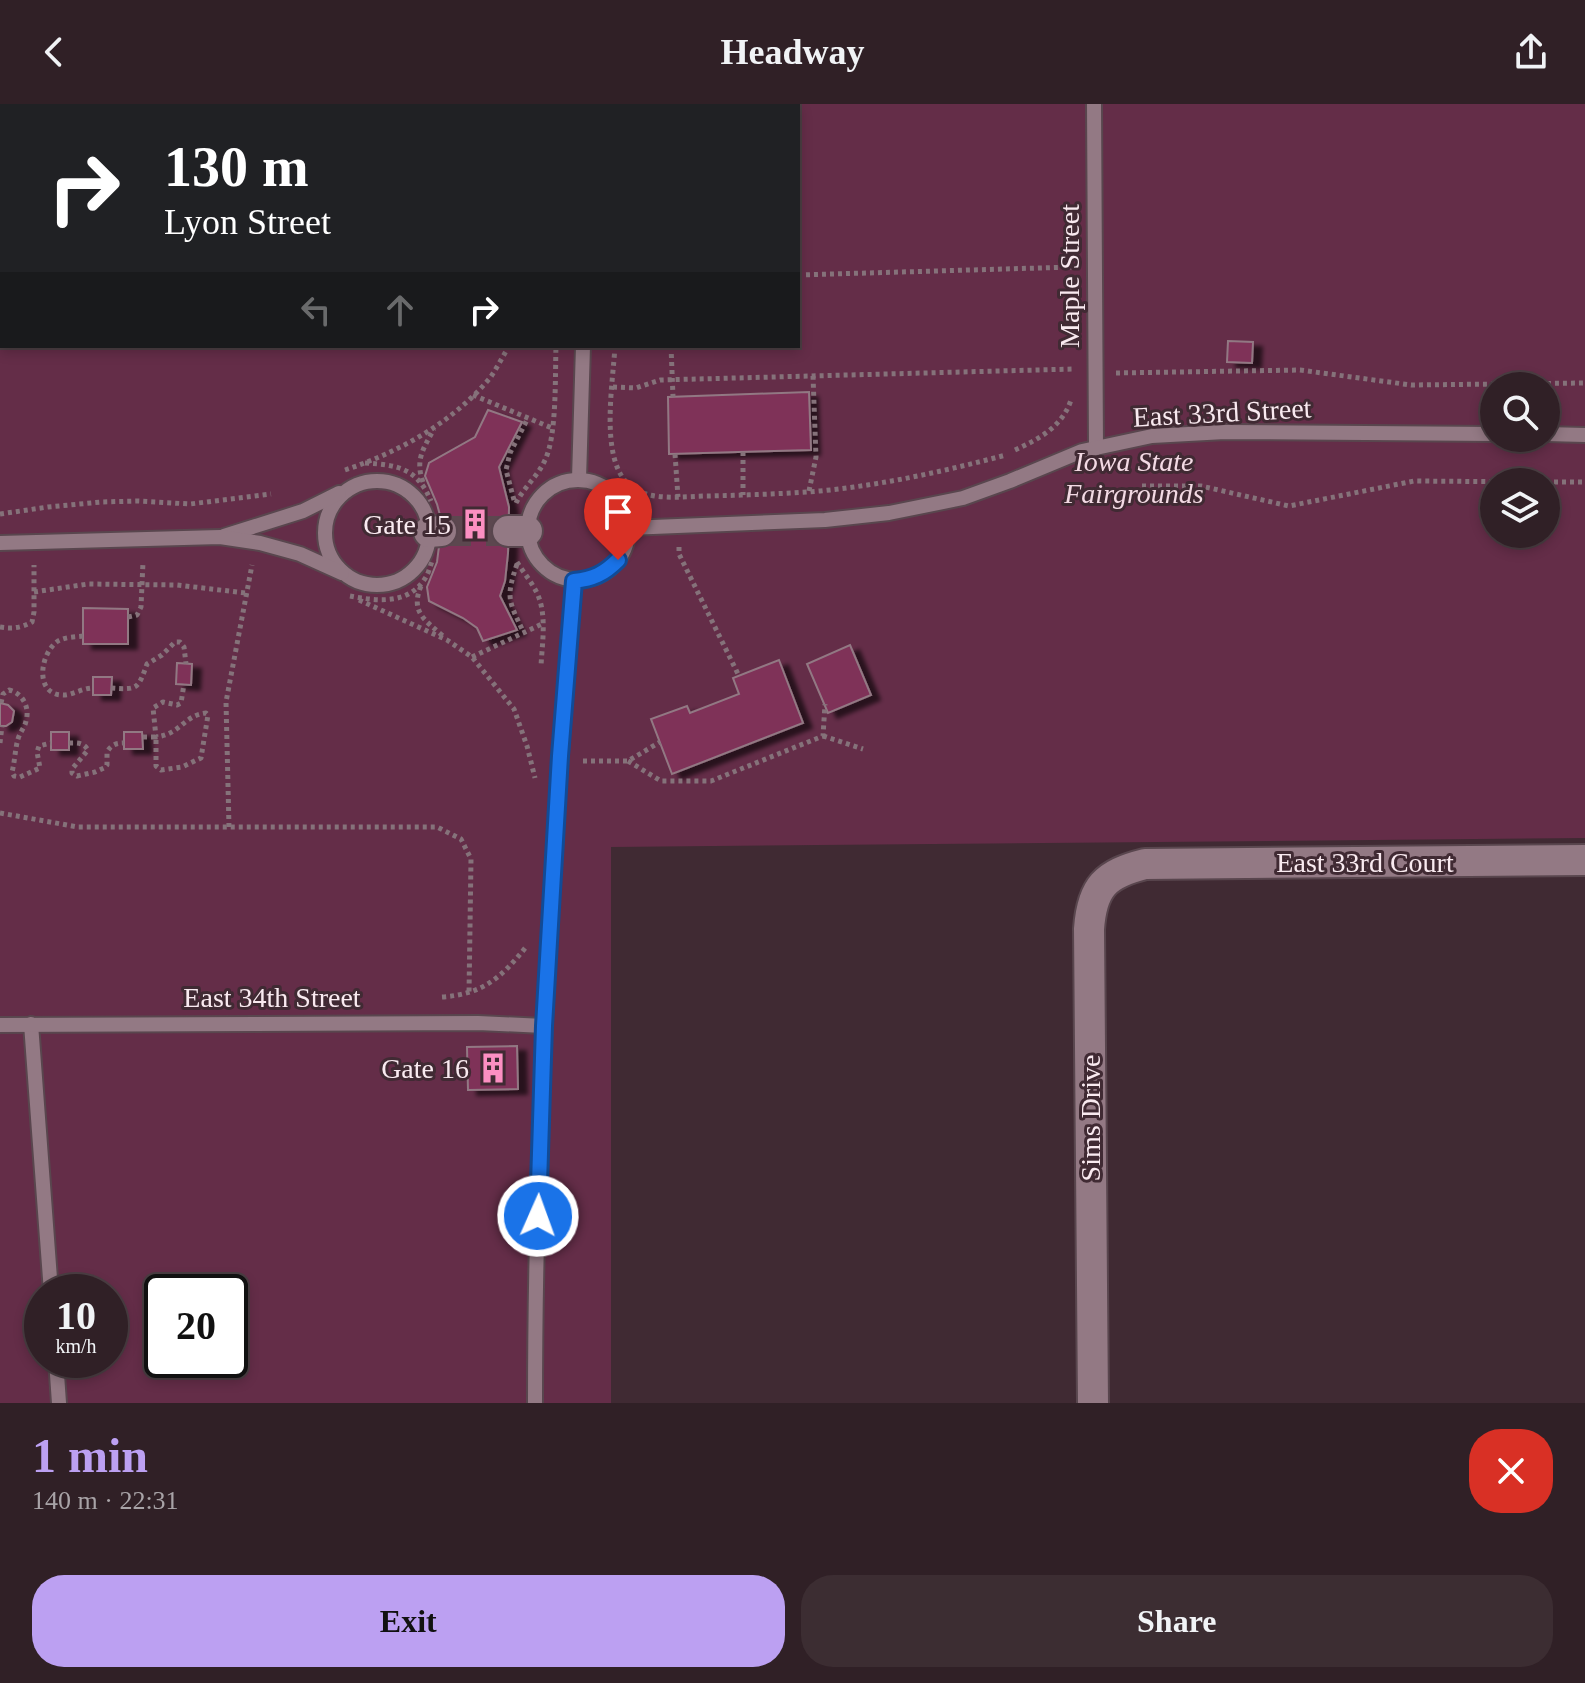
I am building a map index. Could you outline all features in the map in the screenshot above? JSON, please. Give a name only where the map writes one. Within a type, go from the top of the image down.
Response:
[{"type":"street","name":"East 33rd Court","points":[[1145,864],[1585,860]]},
{"type":"street","name":"Sims Drive","points":[[1093,1403],[1090,907],[1102,885],[1121,870],[1145,864]]},
{"type":"lane","name":"Maple Street","points":[[1094,104],[1096,448]]},
{"type":"lane","points":[[579,479],[583,348]]},
{"type":"lane","name":"East 33rd Street","points":[[628,528],[825,520],[889,513],[963,498],[1082,451],[1152,436],[1225,432],[1480,434]]},
{"type":"lane","points":[[1560,434],[1585,435]]},
{"type":"lane","points":[[579,479],[607,489],[618,500],[628,528],[626,545],[618,560],[606,572],[591,579],[574,581],[547,570],[536,559],[515,524],[529,518],[542,494],[553,486],[579,479]]},
{"type":"lane","points":[[0,543],[220,537],[260,543],[300,554],[355,581],[385,585],[411,572],[421,560],[435,532],[417,500],[404,489],[388,482],[371,481],[303,511],[220,537]]},
{"type":"lane","points":[[342,573],[326,543],[326,526],[330,510],[340,496],[354,486]]},
{"type":"lane","points":[[535,1403],[544,1026],[574,581]]},
{"type":"lane","name":"East 34th Street","points":[[0,1025],[468,1023],[544,1026]]},
{"type":"lane","points":[[31,1024],[50,1274]]},
{"type":"lane","points":[[57,1378],[59,1403]]},
{"type":"path","points":[[1075,254],[1076,280]]},
{"type":"path","points":[[800,275],[1076,267]]},
{"type":"path","points":[[341,472],[378,459],[437,425],[491,377],[508,348]]},
{"type":"path","points":[[541,669],[541,602],[511,552],[523,490],[545,461],[551,443],[556,348]]},
{"type":"path","points":[[615,348],[610,433],[615,464],[626,482],[638,492],[655,496],[809,491],[946,471],[1007,454],[1040,438],[1058,424],[1073,394]]},
{"type":"path","points":[[671,348],[673,397]]},
{"type":"path","points":[[613,387],[636,388],[660,380],[1077,369],[1077,380]]},
{"type":"path","points":[[1096,373],[1300,370],[1411,385],[1585,383]]},
{"type":"path","points":[[809,491],[816,457],[813,376]]},
{"type":"path","points":[[473,395],[552,428]]},
{"type":"path","points":[[515,524],[506,470],[510,453],[528,418]]},
{"type":"path","points":[[425,487],[418,470],[421,452],[437,425]]},
{"type":"path","points":[[743,452],[743,495]]},
{"type":"path","points":[[675,454],[679,554],[739,676]]},
{"type":"path","points":[[1142,486],[1201,486],[1289,506],[1414,481],[1480,482]]},
{"type":"path","points":[[1560,482],[1585,482]]},
{"type":"path","points":[[0,514],[101,502],[190,504],[275,494]]},
{"type":"path","points":[[128,617],[137,615],[141,607],[144,539]]},
{"type":"path","points":[[0,627],[11,629],[32,622],[33,542]]},
{"type":"path","points":[[518,563],[509,591],[512,607],[523,631]]},
{"type":"path","points":[[229,827],[226,702],[252,565]]},
{"type":"path","points":[[423,581],[417,595],[417,611],[447,640],[472,657],[514,709],[537,787],[538,761],[628,761],[660,742]]},
{"type":"path","points":[[34,592],[88,584],[143,584],[246,593]]},
{"type":"path","points":[[351,597],[447,640]]},
{"type":"path","points":[[472,657],[542,624]]},
{"type":"path","points":[[83,636],[59,641],[50,649],[44,658],[43,676],[51,692],[60,695],[93,688]]},
{"type":"path","points":[[111,688],[131,689],[142,683],[147,664],[175,642],[180,642],[184,647],[186,664]]},
{"type":"path","points":[[143,737],[156,737],[170,734],[198,714],[206,713],[201,758],[182,767],[161,770],[156,766],[156,737],[153,708],[163,702],[181,703],[184,684]]},
{"type":"path","points":[[1,703],[3,694],[9,690],[15,691],[26,704],[26,722],[18,739],[12,772],[14,776],[20,777],[40,768],[39,746],[51,743]]},
{"type":"path","points":[[823,736],[825,704]]},
{"type":"path","points":[[0,743],[2,726]]},
{"type":"path","points":[[628,761],[661,781],[711,781],[823,736],[863,749]]},
{"type":"path","points":[[69,743],[80,743],[88,750],[72,769],[77,776],[104,768],[110,747],[124,743]]},
{"type":"path","points":[[0,813],[78,827],[437,827],[461,839],[471,859],[468,1023]]},
{"type":"path","points":[[469,993],[493,981],[526,946]]},
{"type":"green space","name":"Iowa State Fairgrounds","points":[[800,104],[1585,104],[1585,838],[611,847],[611,1403],[0,1403],[0,348],[800,348]]},
{"type":"building","points":[[1228,341],[1253,342],[1252,363],[1227,362]]},
{"type":"building","points":[[809,392],[811,450],[669,454],[668,397]]},
{"type":"building","name":"Gate 15","points":[[488,410],[522,422],[499,467],[509,507],[508,553],[500,596],[517,630],[483,641],[477,628],[429,601],[427,587],[437,562],[441,519],[425,476],[429,463],[475,437]]},
{"type":"building","points":[[83,608],[128,609],[128,644],[83,644]]},
{"type":"building","points":[[850,645],[871,695],[828,713],[807,664]]},
{"type":"building","points":[[779,660],[803,723],[672,774],[651,719],[687,706],[690,713],[739,694],[733,678]]},
{"type":"building","points":[[177,663],[192,664],[191,685],[176,684]]},
{"type":"building","points":[[93,677],[112,677],[111,695],[93,695]]},
{"type":"building","points":[[0,703],[14,711],[12,722],[6,726],[0,726]]},
{"type":"building","points":[[51,732],[69,732],[69,750],[51,750]]},
{"type":"building","points":[[124,732],[142,732],[143,749],[124,749]]},
{"type":"building","name":"Gate 16","points":[[517,1046],[518,1089],[468,1090],[467,1047]]},
{"type":"tunnel","points":[[441,531],[508,531]]},
{"type":"place","name":"Gate 15","points":[[475,524]]},
{"type":"place","name":"Gate 16","points":[[493,1068]]},
{"type":"route","points":[[538,1216],[544,1026],[574,581],[591,579],[606,572],[618,560]]}]
